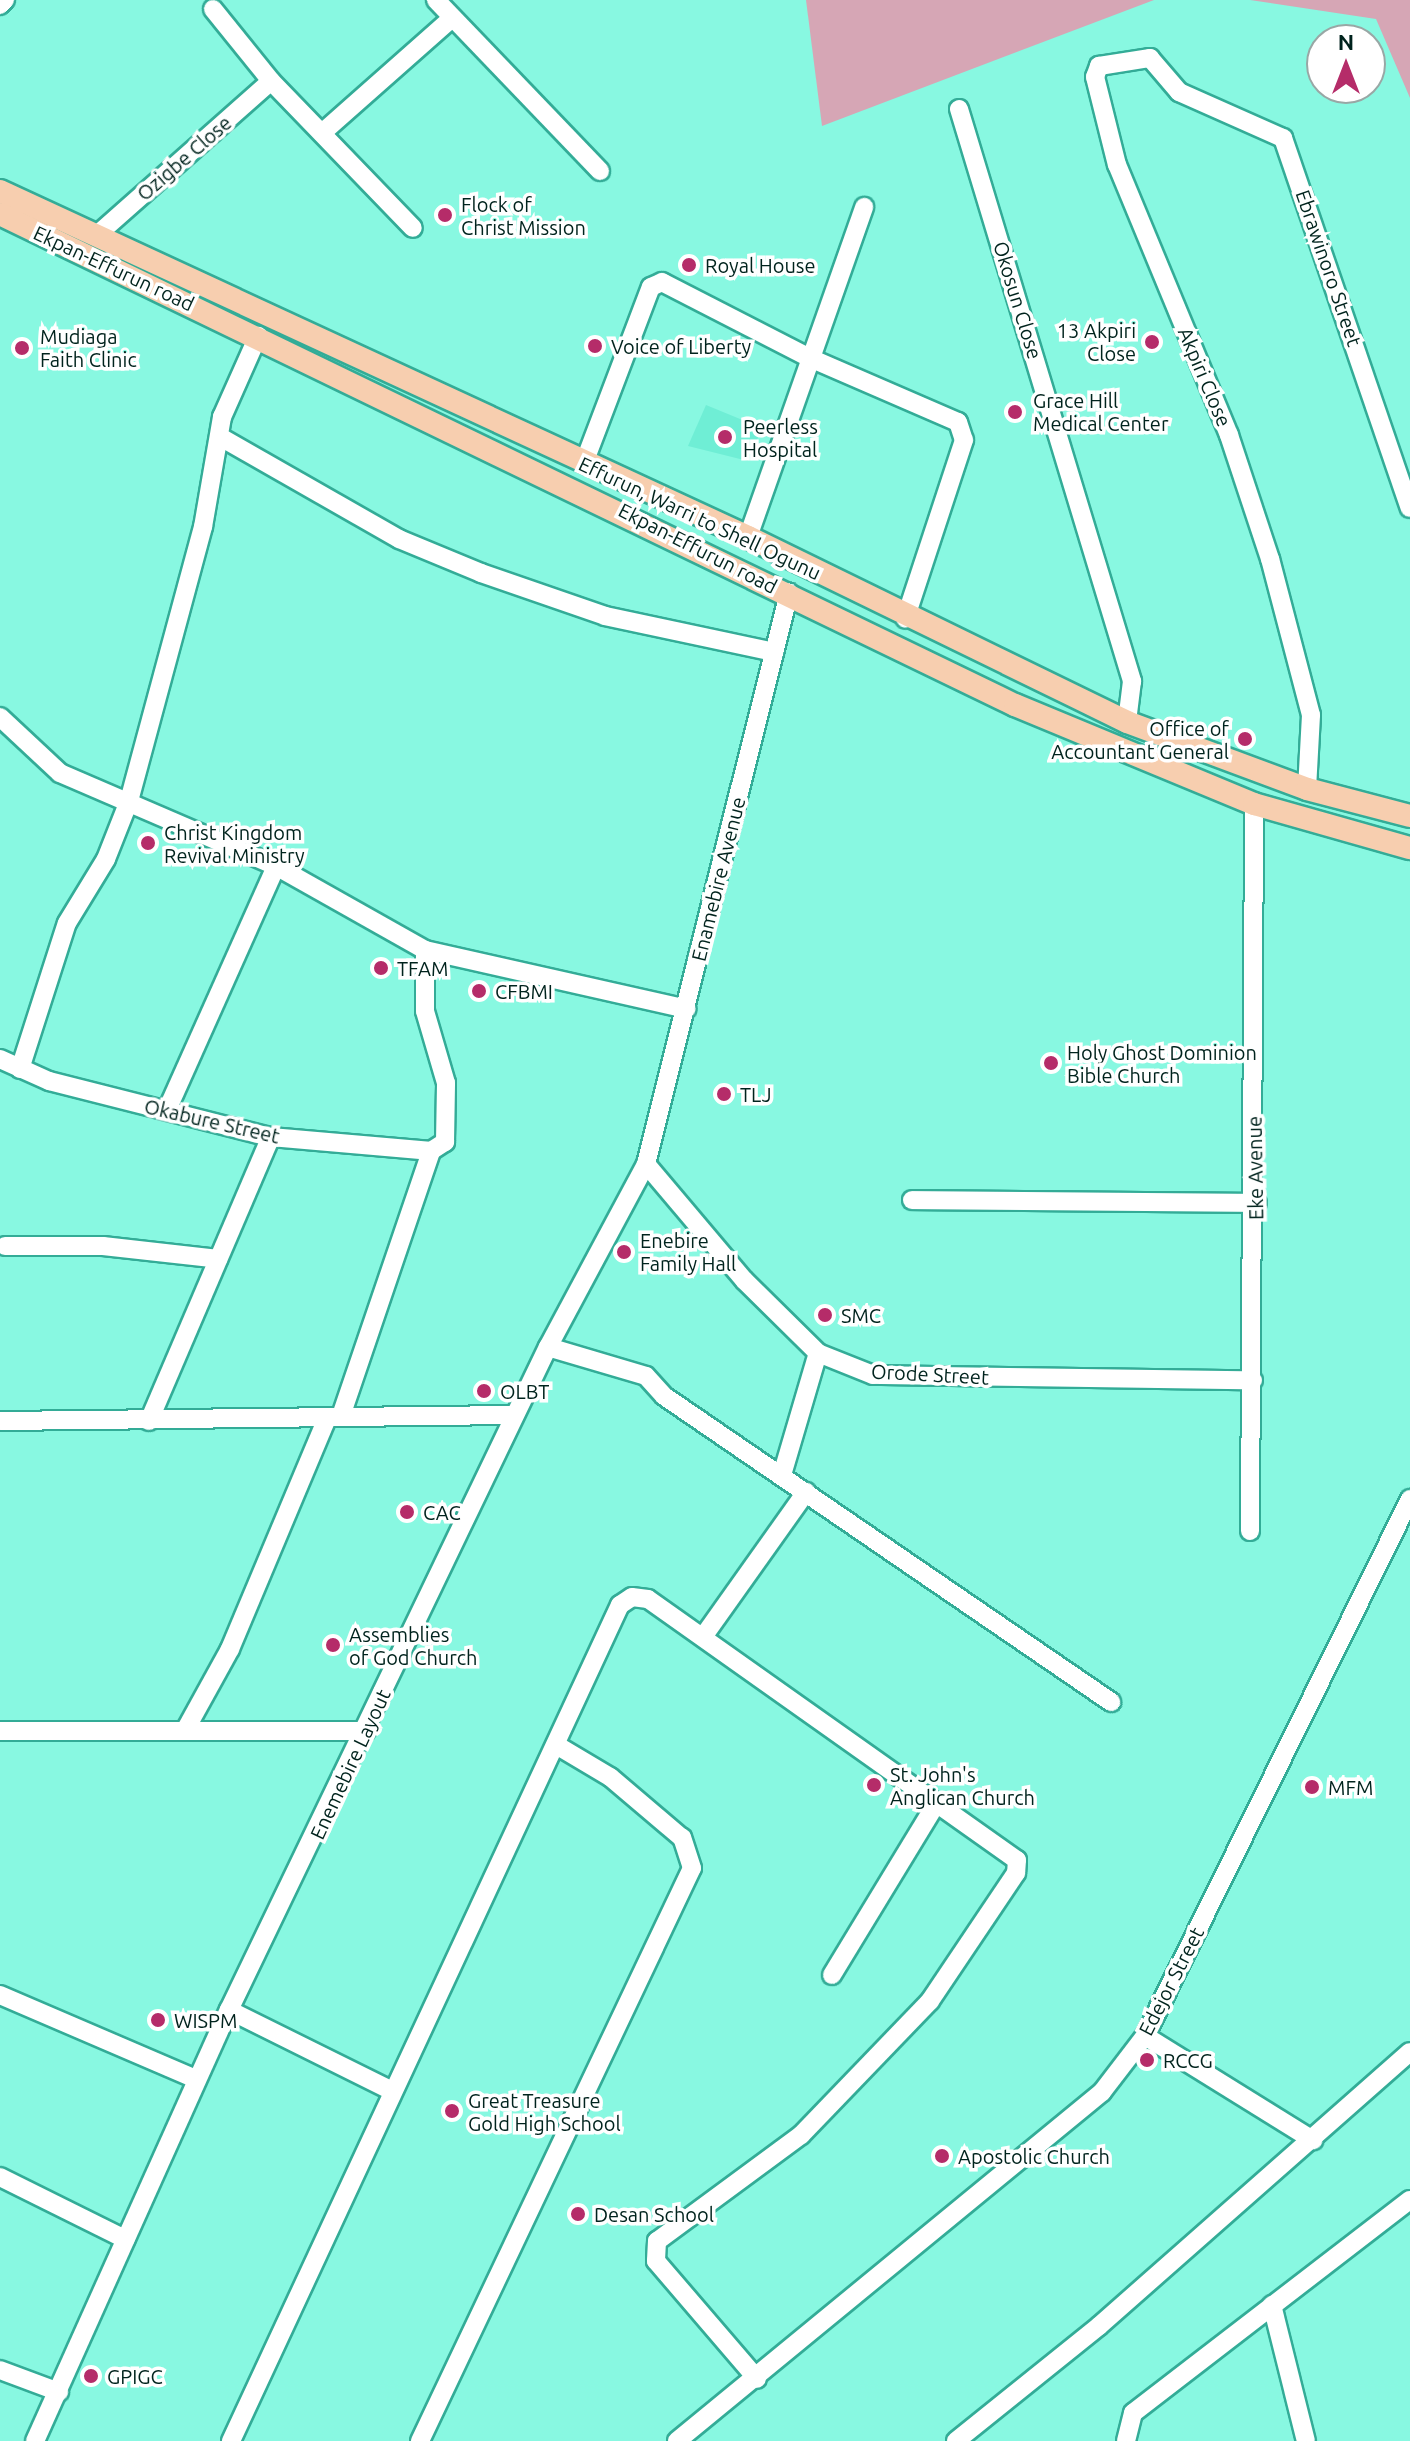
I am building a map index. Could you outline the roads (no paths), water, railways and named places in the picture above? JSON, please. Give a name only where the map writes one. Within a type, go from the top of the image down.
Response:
[{"type":"main road","name":"Effurun, Warri to Shell Ogunu","points":[[0,191],[748,537],[905,619],[1127,722],[1307,789],[1410,816]]},
{"type":"main road","name":"Ekpan-Effurun road","points":[[0,214],[258,336],[1015,705],[1254,804],[1410,848]]},
{"type":"street","points":[[0,5],[5,0]]},
{"type":"street","points":[[436,0],[600,171]]},
{"type":"street","points":[[213,9],[271,81],[413,228]]},
{"type":"street","points":[[322,133],[452,18]]},
{"type":"street","name":"Akpiri Close","points":[[1179,92],[1150,58],[1108,60],[1095,77],[1117,165],[1229,435],[1270,559],[1311,715],[1307,789]]},
{"type":"street","name":"Ozigbe Close","points":[[97,235],[271,81]]},
{"type":"street","name":"Ebrawinoro Street","points":[[1179,92],[1283,138],[1410,508]]},
{"type":"street","name":"Okosun Close","points":[[959,109],[1132,681],[1127,722]]},
{"type":"street","points":[[748,537],[864,207]]},
{"type":"street","points":[[584,463],[651,287],[673,285],[810,358],[962,429],[905,619]]},
{"type":"street","points":[[20,1069],[67,923],[106,859],[129,801],[222,438],[222,417],[258,336]]},
{"type":"street","points":[[222,438],[399,539],[481,573],[605,616],[774,652]]},
{"type":"street","name":"Enamebire Avenue","points":[[646,1164],[789,593]]},
{"type":"street","points":[[0,717],[60,773],[276,866],[425,950],[686,1009]]},
{"type":"street","name":"Eke Avenue","points":[[1250,1531],[1257,1203],[1254,804]]},
{"type":"street","points":[[167,1110],[276,866]]},
{"type":"street","points":[[187,1727],[230,1649],[334,1417],[431,1151],[445,1142],[449,1116],[425,1011],[425,950]]},
{"type":"street","name":"Okabure Street","points":[[0,1059],[20,1069],[271,1137],[431,1151]]},
{"type":"street","points":[[149,1421],[271,1137]]},
{"type":"street","name":"Enemebire Layout","points":[[35,2441],[229,2010],[366,1731],[514,1415],[646,1164]]},
{"type":"street","name":"Orode Street","points":[[646,1164],[744,1280],[818,1353],[873,1375],[1253,1380]]},
{"type":"street","points":[[912,1200],[1257,1203]]},
{"type":"street","points":[[5,1246],[103,1246],[218,1259]]},
{"type":"street","points":[[548,1347],[646,1376],[664,1396],[1111,1702]]},
{"type":"street","points":[[782,1475],[818,1353]]},
{"type":"street","points":[[0,1422],[514,1415]]},
{"type":"street","points":[[703,1637],[806,1492]]},
{"type":"street","name":"Edejor Street","points":[[677,2441],[757,2379],[1102,2092],[1145,2036],[1410,1499]]},
{"type":"street","points":[[231,2441],[620,1605],[648,1599],[1013,1852],[1016,1873],[930,2001],[801,2135],[653,2250],[757,2379]]},
{"type":"street","points":[[2,1736],[187,1727],[366,1731]]},
{"type":"street","points":[[420,2441],[692,1868],[682,1838],[610,1777],[556,1745]]},
{"type":"street","points":[[832,1975],[937,1802]]},
{"type":"street","points":[[0,1995],[196,2079]]},
{"type":"street","points":[[229,2010],[392,2091]]},
{"type":"street","points":[[1145,2036],[1313,2140]]},
{"type":"street","points":[[956,2441],[1313,2140],[1410,2052]]},
{"type":"street","points":[[0,2177],[125,2239]]},
{"type":"street","points":[[1125,2438],[1133,2413],[1410,2200]]},
{"type":"street","points":[[1272,2305],[1306,2441]]},
{"type":"street","points":[[0,2370],[59,2392]]},
{"type":"place","name":"Flock of Christ Mission","points":[[445,215]]},
{"type":"place","name":"Royal House","points":[[689,265]]},
{"type":"place","name":"13 Akpiri Close","points":[[1152,342]]},
{"type":"place","name":"Voice of Liberty","points":[[595,346]]},
{"type":"place","name":"Mudiaga Faith Clinic","points":[[22,348]]},
{"type":"place","name":"Grace Hill Medical Center","points":[[1015,412]]},
{"type":"place","name":"Peerless Hospital","points":[[725,437]]},
{"type":"place","name":"Office of Accountant General","points":[[1245,739]]},
{"type":"place","name":"Christ Kingdom Revival Ministry","points":[[148,843]]},
{"type":"place","name":"TFAM","points":[[381,968]]},
{"type":"place","name":"CFBMI","points":[[479,991]]},
{"type":"place","name":"Holy Ghost Dominion Bible Church","points":[[1051,1063]]},
{"type":"place","name":"TLJ","points":[[724,1094]]},
{"type":"place","name":"Enebire Family Hall","points":[[624,1252]]},
{"type":"place","name":"SMC","points":[[825,1315]]},
{"type":"place","name":"OLBT","points":[[484,1391]]},
{"type":"place","name":"CAC","points":[[407,1512]]},
{"type":"place","name":"Assemblies of God Church","points":[[333,1645]]},
{"type":"place","name":"St. John's Anglican Church","points":[[874,1785]]},
{"type":"place","name":"MFM","points":[[1312,1787]]},
{"type":"place","name":"WISPM","points":[[158,2020]]},
{"type":"place","name":"RCCG","points":[[1147,2060]]},
{"type":"place","name":"Great Treasure Gold High School","points":[[452,2111]]},
{"type":"place","name":"Apostolic Church","points":[[942,2156]]},
{"type":"place","name":"Desan School","points":[[578,2214]]},
{"type":"place","name":"GPIGC","points":[[91,2376]]}]
